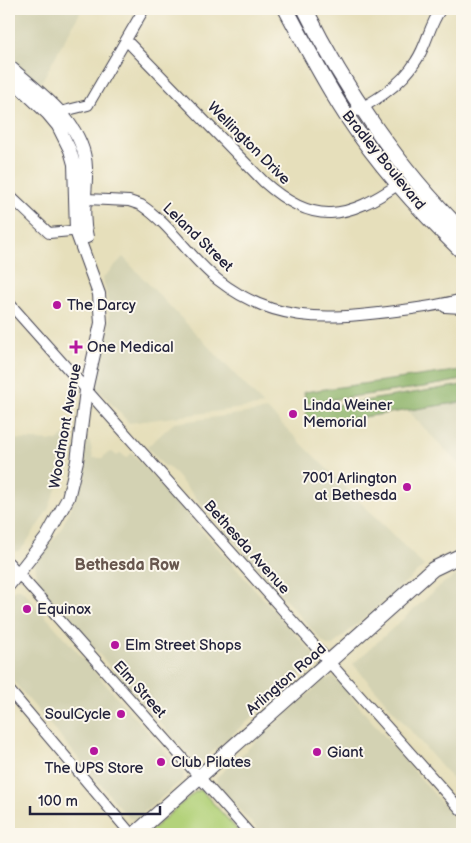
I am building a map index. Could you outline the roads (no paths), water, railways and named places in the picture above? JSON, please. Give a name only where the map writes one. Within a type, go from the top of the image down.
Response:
[{"type":"main road","name":"Bradley Boulevard","points":[[286,9],[346,116],[399,184],[462,251]]},
{"type":"main road","name":"Bradley Boulevard","points":[[305,9],[324,47],[362,108],[392,150],[462,231]]},
{"type":"main road","name":"Arlington Road","points":[[135,834],[433,569],[462,555]]},
{"type":"street","points":[[60,112],[88,105],[144,9]]},
{"type":"street","points":[[346,116],[384,94],[403,78],[417,61],[434,19],[441,9]]},
{"type":"street","name":"Wellington Drive","points":[[126,40],[264,182],[282,198],[298,207],[318,212],[352,210],[373,201],[399,184]]},
{"type":"street","name":"Woodmont Avenue","points":[[9,66],[60,112],[66,139],[73,158],[81,230],[90,247],[87,256],[99,294],[101,323],[86,390],[77,460],[68,498],[46,538],[9,585]]},
{"type":"street","name":"Woodmont Avenue","points":[[9,77],[78,138],[85,157],[86,199],[81,230]]},
{"type":"street","points":[[9,195],[44,231],[55,234],[81,230]]},
{"type":"street","name":"Leland Street","points":[[86,199],[129,201],[142,205],[217,279],[261,304],[295,316],[328,319],[434,306],[462,298]]},
{"type":"street","name":"Bethesda Avenue","points":[[9,303],[462,811]]},
{"type":"street","name":"Leland Street","points":[[434,306],[462,308]]},
{"type":"street","name":"Elm Street","points":[[9,564],[250,834]]},
{"type":"street","points":[[9,690],[131,834]]},
{"type":"place","name":"The Darcy","points":[[57,305]]},
{"type":"place","name":"One Medical","points":[[76,347]]},
{"type":"place","name":"Linda Weiner Memorial","points":[[293,414]]},
{"type":"place","name":"7001 Arlington at Bethesda","points":[[407,487]]},
{"type":"place","name":"Equinox","points":[[27,609]]},
{"type":"place","name":"Elm Street Shops","points":[[115,645]]},
{"type":"place","name":"SoulCycle","points":[[121,714]]},
{"type":"place","name":"The UPS Store","points":[[94,751]]},
{"type":"place","name":"Giant","points":[[317,752]]},
{"type":"place","name":"Club Pilates","points":[[161,762]]},
{"type":"district","name":"Bethesda Row","points":[[127,564]]}]
